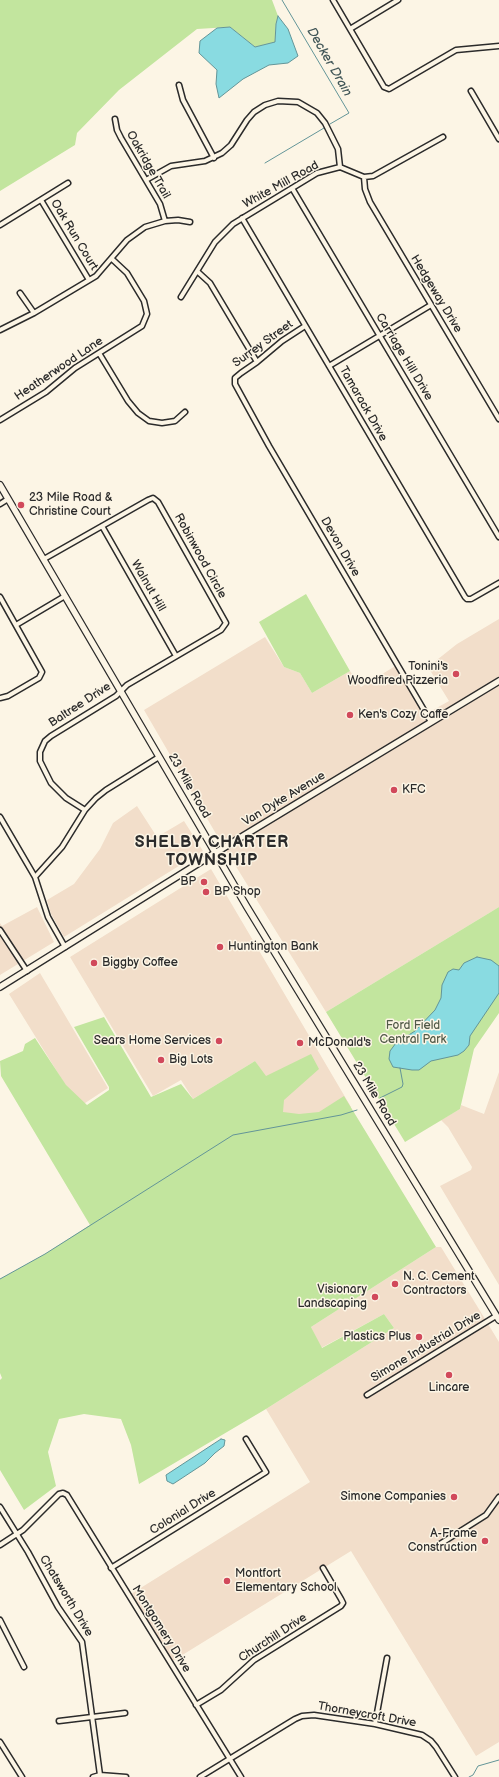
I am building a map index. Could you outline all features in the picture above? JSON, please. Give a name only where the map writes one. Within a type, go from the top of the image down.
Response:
[{"type":"main road","name":"23 Mile Road","points":[[0,485],[215,853],[498,1318]]},
{"type":"main road","name":"Van Dyke Avenue","points":[[0,987],[215,853],[499,681]]},
{"type":"street","points":[[333,0],[384,87],[389,89],[456,50],[499,46]]},
{"type":"street","points":[[350,29],[398,0]]},
{"type":"street","points":[[179,85],[183,100],[214,158]]},
{"type":"street","points":[[471,91],[499,139]]},
{"type":"street","points":[[146,180],[171,166],[214,158],[229,147],[254,112],[271,102],[284,100],[304,104],[312,109],[322,119],[338,149],[340,167],[364,177],[373,176],[386,170],[444,137]]},
{"type":"street","name":"Oakridge Trail","points":[[115,119],[117,130],[160,204],[165,221]]},
{"type":"street","name":"White Mill Road","points":[[181,297],[219,237],[232,224],[317,173],[340,167]]},
{"type":"street","name":"Hedgeway Drive","points":[[364,177],[368,198],[499,419]]},
{"type":"street","points":[[0,225],[68,183]]},
{"type":"street","name":"Carriage Hill Drive","points":[[292,188],[499,537]]},
{"type":"street","name":"Oak Run Court","points":[[41,200],[89,280]]},
{"type":"street","name":"Tamarack Drive","points":[[242,218],[467,599],[471,599],[499,583]]},
{"type":"street","points":[[0,330],[34,313],[89,280],[100,272],[124,243],[146,227],[165,221],[178,220],[190,222]]},
{"type":"street","name":"Heatherwood Lane","points":[[0,420],[46,392],[70,372],[142,326],[146,317],[144,301],[127,273],[112,259]]},
{"type":"street","points":[[198,272],[210,283],[257,362]]},
{"type":"street","points":[[20,292],[34,313]]},
{"type":"street","points":[[329,366],[431,305]]},
{"type":"street","name":"Surrey Street","points":[[234,380],[282,341],[305,326]]},
{"type":"street","points":[[99,353],[128,401],[138,413],[149,421],[162,423],[176,421],[185,412]]},
{"type":"street","name":"Devon Drive","points":[[234,380],[237,389],[266,441],[431,722]]},
{"type":"street","name":"Robinwood Circle","points":[[102,526],[148,500],[153,498],[158,502],[225,621],[225,626]]},
{"type":"street","points":[[0,504],[8,499]]},
{"type":"street","points":[[44,559],[102,526]]},
{"type":"street","name":"Walnut Hill","points":[[102,526],[176,656]]},
{"type":"street","points":[[16,624],[65,596]]},
{"type":"street","points":[[0,597],[41,668],[42,674],[39,678],[8,696],[0,698]]},
{"type":"street","name":"Baltree Drive","points":[[85,810],[66,798],[51,783],[40,761],[41,749],[45,742],[51,736],[116,696],[121,691],[176,656],[221,630],[225,626]]},
{"type":"street","points":[[35,877],[62,847],[85,810],[106,790],[159,757]]},
{"type":"street","points":[[0,817],[35,877],[48,917],[65,947]]},
{"type":"street","points":[[0,930],[27,971]]},
{"type":"street","name":"Simone Industrial Drive","points":[[367,1395],[498,1318]]},
{"type":"street","name":"Colonial Drive","points":[[111,1568],[266,1472],[246,1439]]},
{"type":"street","name":"Montgomery Drive","points":[[16,1535],[29,1525],[56,1496],[63,1493],[67,1495],[241,1777]]},
{"type":"street","points":[[440,1544],[486,1515],[499,1497]]},
{"type":"street","name":"Chatsworth Drive","points":[[0,1507],[16,1535],[32,1558],[58,1607],[82,1642],[94,1718],[100,1775]]},
{"type":"street","points":[[0,1545],[16,1535]]},
{"type":"street","name":"Churchill Drive","points":[[196,1705],[221,1690],[254,1660],[343,1604],[323,1568]]},
{"type":"street","points":[[0,1620],[24,1667]]},
{"type":"street","points":[[375,1724],[386,1658]]},
{"type":"street","points":[[59,1721],[94,1718],[125,1713]]},
{"type":"street","name":"Thorneycroft Drive","points":[[200,1777],[302,1716],[320,1715],[409,1730],[426,1737],[436,1747],[455,1777]]},
{"type":"street","points":[[0,1742],[22,1777]]},
{"type":"street","points":[[93,1777],[100,1775],[126,1777]]},
{"type":"shaded area","points":[[499,619],[499,907],[326,1012],[219,839],[144,710],[265,637],[284,667],[300,673],[312,693],[350,671],[361,687],[397,665],[426,714],[449,701],[428,667],[457,644]]},
{"type":"shaded area","points":[[137,806],[157,837],[184,821],[203,851],[64,937],[51,914],[47,900],[74,884],[100,849],[113,823]]},
{"type":"shaded area","points":[[211,869],[351,1107],[281,1121],[266,1080],[255,1061],[193,1099],[181,1080],[153,1096],[70,957]]},
{"type":"shaded area","points":[[37,907],[54,942],[0,975],[0,923],[2,926]]},
{"type":"shaded area","points":[[40,973],[108,1088],[79,1107],[9,994]]},
{"type":"shaded area","points":[[499,1072],[499,1285],[440,1186],[471,1170],[472,1167],[448,1127],[441,1120],[460,1109],[461,1105],[484,1114]]},
{"type":"shaded area","points":[[436,1247],[441,1247],[499,1342],[499,1742],[476,1756],[351,1551],[171,1662],[131,1594],[310,1482],[266,1409],[394,1328],[384,1314],[321,1348],[311,1327]]},
{"type":"green space","points":[[0,0],[272,0],[278,16],[275,42],[255,47],[230,27],[197,29],[119,90],[77,133],[75,145],[0,191]]},
{"type":"green space","points":[[306,594],[350,671],[312,693],[300,673],[284,667],[259,622]]},
{"type":"green space","name":"Ford Field Central Park","points":[[499,907],[499,1013],[474,1049],[460,1109],[405,1142],[326,1012]]},
{"type":"green space","points":[[104,1017],[151,1097],[181,1084],[193,1099],[255,1061],[266,1076],[311,1054],[319,1069],[284,1100],[283,1112],[299,1114],[319,1112],[344,1096],[436,1247],[311,1327],[322,1348],[384,1314],[394,1328],[266,1409],[139,1484],[131,1445],[121,1419],[84,1414],[59,1419],[48,1452],[56,1486],[24,1510],[0,1470],[0,1380],[2,1378],[0,1373],[0,1279],[45,1254],[90,1225],[1,1076],[0,1061],[23,1051],[25,1044],[35,1038],[66,1085],[87,1105],[109,1090],[109,1087],[74,1027]]},
{"type":"water","points":[[278,16],[288,29],[298,56],[288,63],[269,65],[243,79],[219,98],[216,84],[217,70],[199,53],[200,41],[217,28],[230,27],[255,47],[275,42]]},
{"type":"water","points":[[477,957],[491,960],[499,966],[499,993],[470,1036],[469,1045],[458,1055],[431,1061],[419,1070],[393,1067],[389,1059],[390,1051],[396,1043],[415,1031],[435,1010],[441,998],[442,985],[448,972],[453,969],[459,970],[464,963]]},
{"type":"water","points":[[221,1439],[225,1440],[224,1446],[205,1463],[173,1484],[167,1481],[166,1475]]},
{"type":"waterway","name":"Decker Drain","points":[[282,0],[349,113],[330,124]]},
{"type":"waterway","name":"Decker Drain","points":[[265,163],[324,128]]},
{"type":"waterway","points":[[380,1098],[402,1087],[403,1084],[400,1068]]},
{"type":"waterway","points":[[0,1279],[45,1254],[233,1135],[341,1115],[357,1110]]},
{"type":"waterway","points":[[469,1777],[473,1775],[478,1766],[499,1760]]},
{"type":"place","name":"23 Mile Road & Christine Court","points":[[21,505]]},
{"type":"place","name":"Tonini's Woodfired Pizzeria","points":[[456,674]]},
{"type":"place","name":"Ken's Cozy Caffe","points":[[350,715]]},
{"type":"place","name":"KFC","points":[[394,790]]},
{"type":"place","name":"BP","points":[[204,882]]},
{"type":"place","name":"BP Shop","points":[[206,892]]},
{"type":"place","name":"Huntington Bank","points":[[220,947]]},
{"type":"place","name":"Biggby Coffee","points":[[94,963]]},
{"type":"place","name":"Sears Home Services","points":[[219,1041]]},
{"type":"place","name":"McDonald's","points":[[300,1043]]},
{"type":"place","name":"Big Lots","points":[[161,1060]]},
{"type":"place","name":"N. C. Cement Contractors","points":[[395,1284]]},
{"type":"place","name":"Visionary Landscaping","points":[[375,1297]]},
{"type":"place","name":"Plastics Plus","points":[[419,1337]]},
{"type":"place","name":"Lincare","points":[[449,1375]]},
{"type":"place","name":"Simone Companies","points":[[454,1497]]},
{"type":"place","name":"A-Frame Construction","points":[[485,1541]]},
{"type":"place","name":"Montfort Elementary School","points":[[227,1581]]},
{"type":"district","name":"SHELBY CHARTER TOWNSHIP","points":[[212,852]]}]
